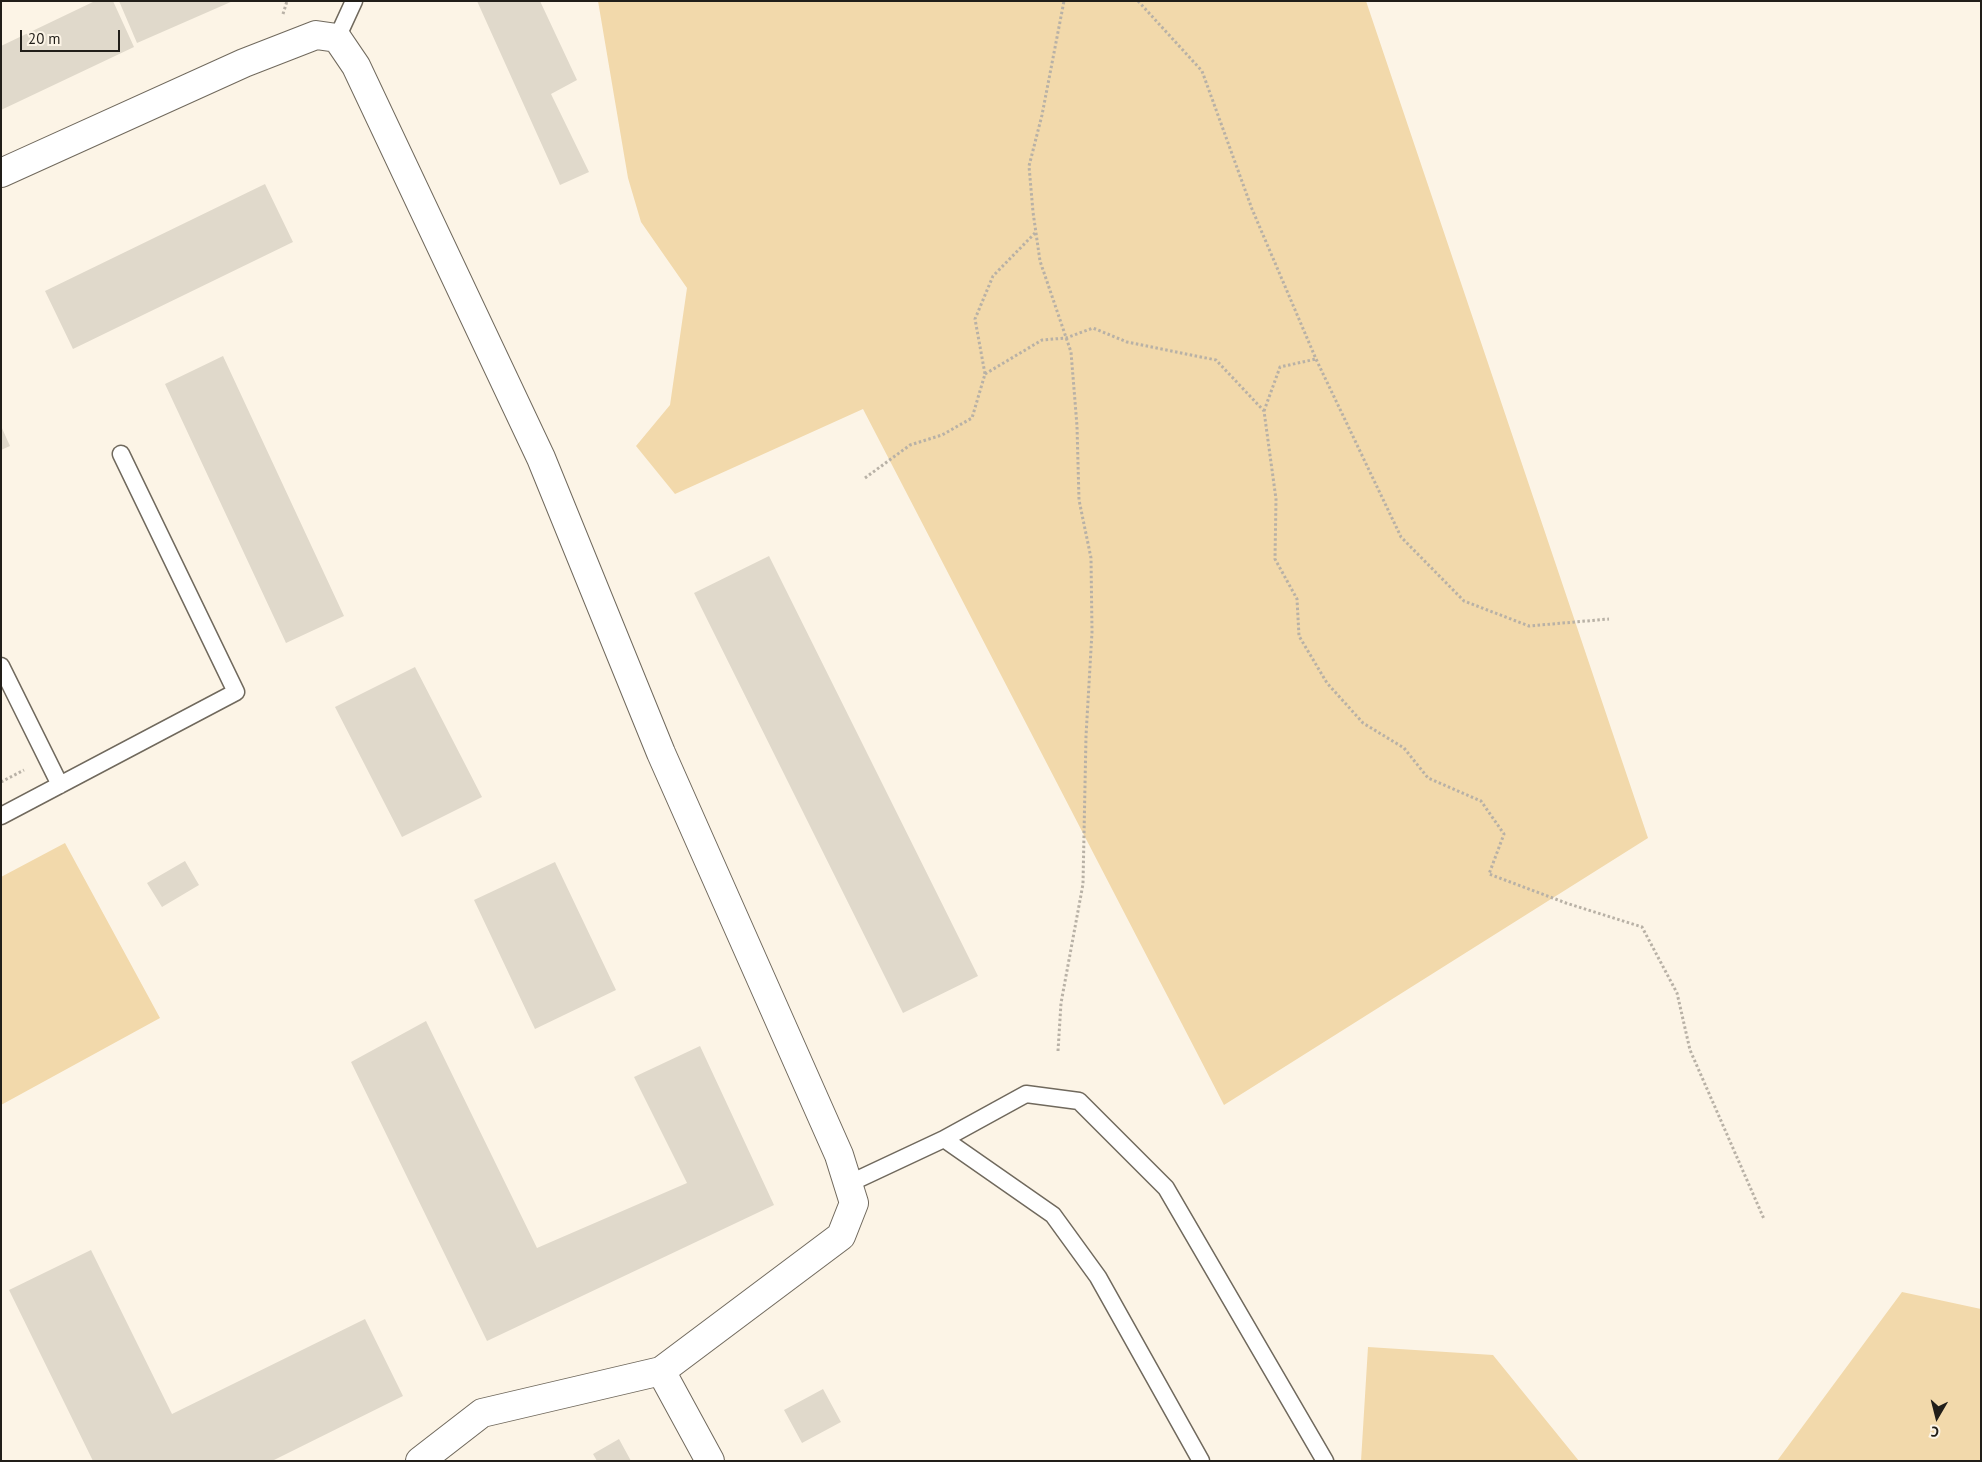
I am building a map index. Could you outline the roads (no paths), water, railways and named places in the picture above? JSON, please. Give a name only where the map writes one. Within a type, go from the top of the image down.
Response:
[{"type":"street","points":[[1,173],[253,60],[316,35],[337,38],[356,66],[541,458],[661,753],[839,1155],[854,1203],[841,1236],[661,1371],[482,1413],[420,1461]]},
{"type":"street","points":[[661,1371],[710,1461]]},
{"type":"lane","points":[[337,38],[354,1]]},
{"type":"lane","points":[[1,816],[236,692],[120,454]]},
{"type":"lane","points":[[1,666],[60,785]]},
{"type":"lane","points":[[848,1184],[944,1139],[1026,1094],[1079,1101],[1166,1188],[1324,1461]]},
{"type":"lane","points":[[944,1139],[1053,1215],[1098,1277],[1201,1461]]}]
